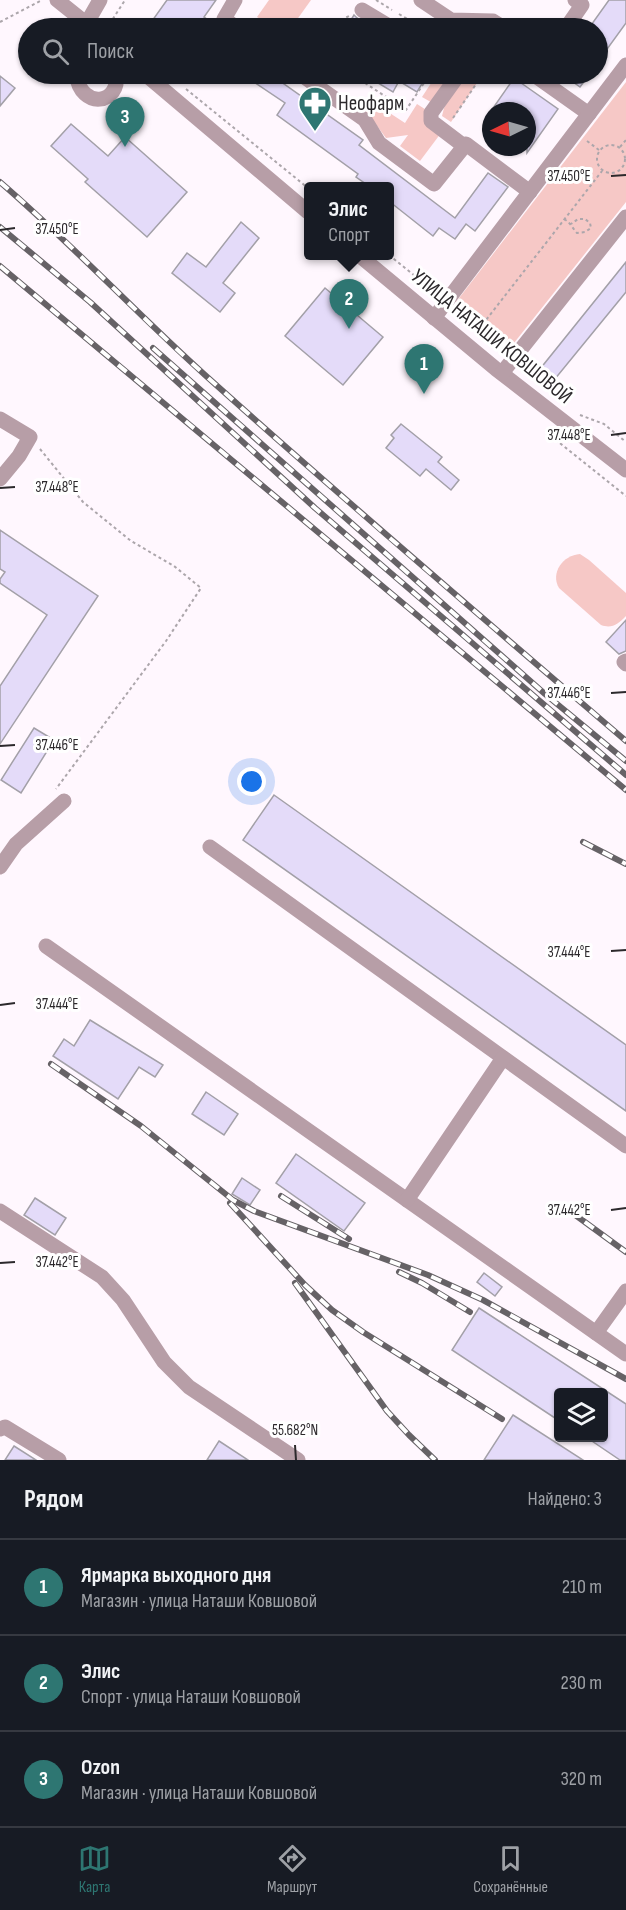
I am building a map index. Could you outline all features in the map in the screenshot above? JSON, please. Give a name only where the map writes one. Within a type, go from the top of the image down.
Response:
[{"type":"street","points":[[57,0],[77,18]]},
{"type":"street","points":[[91,18],[100,0]]},
{"type":"street","points":[[225,18],[236,0]]},
{"type":"street","points":[[421,0],[448,18]]},
{"type":"street","points":[[573,18],[582,5],[575,0]]},
{"type":"street","points":[[362,10],[375,18]]},
{"type":"street","points":[[434,318],[626,65]]},
{"type":"street","points":[[78,84],[82,92],[91,98],[98,99],[108,96],[116,88],[116,84]]},
{"type":"street","points":[[157,84],[304,208]]},
{"type":"street","points":[[314,84],[365,120],[379,143],[434,184],[464,146]]},
{"type":"street","points":[[452,84],[431,112],[431,121],[530,192]]},
{"type":"street","points":[[547,84],[589,114]]},
{"type":"street","points":[[502,373],[626,217]]},
{"type":"street","name":"УЛИЦА НАТАШИ КОВШОВОЙ","points":[[366,260],[502,373],[626,470]]},
{"type":"street","points":[[0,419],[30,437],[19,456],[0,479]]},
{"type":"street","points":[[0,867],[16,844],[61,795]]},
{"type":"street","points":[[210,847],[626,1146]]},
{"type":"street","points":[[46,945],[626,1354]]},
{"type":"street","points":[[407,1200],[503,1058]]},
{"type":"street","points":[[0,1211],[102,1277],[123,1299],[164,1362],[189,1387],[298,1460]]},
{"type":"street","points":[[596,1333],[626,1291]]},
{"type":"street","points":[[0,1429],[5,1427],[59,1460]]},
{"type":"path","points":[[0,22],[42,0]]},
{"type":"path","points":[[113,18],[125,0]]},
{"type":"path","points":[[346,18],[362,10]]},
{"type":"path","points":[[367,84],[406,110],[423,84]]},
{"type":"path","points":[[444,131],[476,84]]},
{"type":"path","points":[[186,88],[304,184]]},
{"type":"path","points":[[620,148],[626,140]]},
{"type":"path","points":[[612,145],[620,148],[624,154],[624,169],[609,174],[602,171],[597,165],[596,157],[599,150],[612,145]]},
{"type":"path","points":[[479,329],[602,171]]},
{"type":"path","points":[[564,219],[572,224],[577,233],[591,228],[590,223],[585,219],[578,219],[572,224]]},
{"type":"path","points":[[574,413],[604,424],[626,442]]},
{"type":"path","points":[[546,432],[626,496]]},
{"type":"path","points":[[30,437],[83,502],[131,541],[174,566],[201,588],[61,795]]},
{"type":"shaded area","points":[[269,0],[311,0],[298,18],[257,17]]},
{"type":"shaded area","points":[[626,82],[626,202],[510,348],[456,302]]},
{"type":"shaded area","points":[[430,84],[450,84],[436,105],[422,97]]},
{"type":"shaded area","points":[[457,84],[476,84],[451,122],[442,116]]},
{"type":"shaded area","points":[[351,97],[365,106],[382,108],[405,123],[417,104],[431,113],[441,133],[420,161],[400,146],[408,135],[386,138],[369,115],[350,101]]},
{"type":"shaded area","points":[[580,554],[626,593],[626,616],[615,625],[601,625],[559,588],[556,576],[560,566],[568,558]]},
{"type":"building","points":[[167,0],[216,0],[205,18],[154,18]]},
{"type":"building","points":[[609,0],[626,0],[626,23],[608,48],[608,18],[596,18]]},
{"type":"building","points":[[0,76],[15,88],[0,106]]},
{"type":"building","points":[[257,84],[284,84],[363,140],[359,145],[455,218],[488,173],[508,187],[475,231],[466,224],[455,239],[439,228],[433,236],[394,205],[394,182],[363,182],[356,177],[358,174],[277,115],[285,103]]},
{"type":"building","points":[[380,84],[397,84],[393,92]]},
{"type":"building","points":[[404,84],[422,84],[417,92]]},
{"type":"building","points":[[510,84],[523,84],[558,109],[536,140],[536,102],[497,102]]},
{"type":"building","points":[[71,124],[108,156],[125,137],[187,192],[147,237],[85,182],[88,179],[51,146]]},
{"type":"building","points":[[241,222],[259,238],[223,283],[235,293],[220,312],[172,273],[187,253],[206,267]]},
{"type":"building","points":[[626,262],[626,292],[550,385],[536,374]]},
{"type":"building","points":[[325,288],[383,337],[343,385],[285,336]]},
{"type":"building","points":[[401,424],[442,457],[438,462],[459,480],[451,490],[426,469],[420,476],[386,448],[394,438],[391,435]]},
{"type":"building","points":[[0,530],[98,596],[0,744],[0,686],[47,615],[0,583],[5,572],[0,569]]},
{"type":"building","points":[[626,620],[626,651],[619,654],[606,642]]},
{"type":"building","points":[[34,728],[54,740],[21,793],[1,780]]},
{"type":"building","points":[[274,795],[626,1045],[626,1111],[243,840]]},
{"type":"building","points":[[90,1020],[163,1065],[155,1077],[139,1067],[118,1099],[53,1056],[64,1039],[74,1046]]},
{"type":"building","points":[[206,1092],[238,1114],[224,1135],[192,1114]]},
{"type":"building","points":[[296,1154],[365,1203],[344,1231],[276,1183]]},
{"type":"building","points":[[242,1178],[260,1190],[250,1205],[232,1194]]},
{"type":"building","points":[[35,1198],[66,1218],[55,1235],[24,1215]]},
{"type":"building","points":[[484,1273],[502,1287],[495,1296],[477,1282]]},
{"type":"building","points":[[479,1308],[602,1388],[554,1388],[554,1417],[452,1350]]},
{"type":"building","points":[[608,1392],[626,1404],[626,1460],[620,1460],[593,1442],[608,1442]]},
{"type":"building","points":[[513,1415],[583,1460],[484,1460]]},
{"type":"building","points":[[219,1441],[248,1460],[207,1460]]},
{"type":"building","points":[[14,1446],[36,1460],[5,1460]]},
{"type":"railway","points":[[0,182],[205,375],[626,741]]},
{"type":"railway","points":[[0,227],[90,302],[315,508],[626,775]]},
{"type":"railway","points":[[0,266],[626,790]]},
{"type":"railway","points":[[153,348],[545,694],[626,761]]},
{"type":"railway","points":[[583,842],[626,864]]},
{"type":"railway","points":[[51,1064],[141,1126],[233,1200],[254,1211],[428,1275],[483,1300],[626,1379]]},
{"type":"railway","points":[[281,1196],[349,1239]]},
{"type":"railway","points":[[230,1203],[305,1285],[332,1310],[502,1419]]},
{"type":"railway","points":[[567,1209],[626,1252]]},
{"type":"railway","points":[[399,1272],[470,1312]]},
{"type":"railway","points":[[295,1283],[387,1411],[435,1460]]},
{"type":"place","name":"Неофарм","points":[[315,132]]},
{"type":"place","name":"Ozon","points":[[125,147]]},
{"type":"place","name":"Элис","points":[[349,329]]},
{"type":"place","name":"Ярмарка выходного дня","points":[[424,394]]}]
